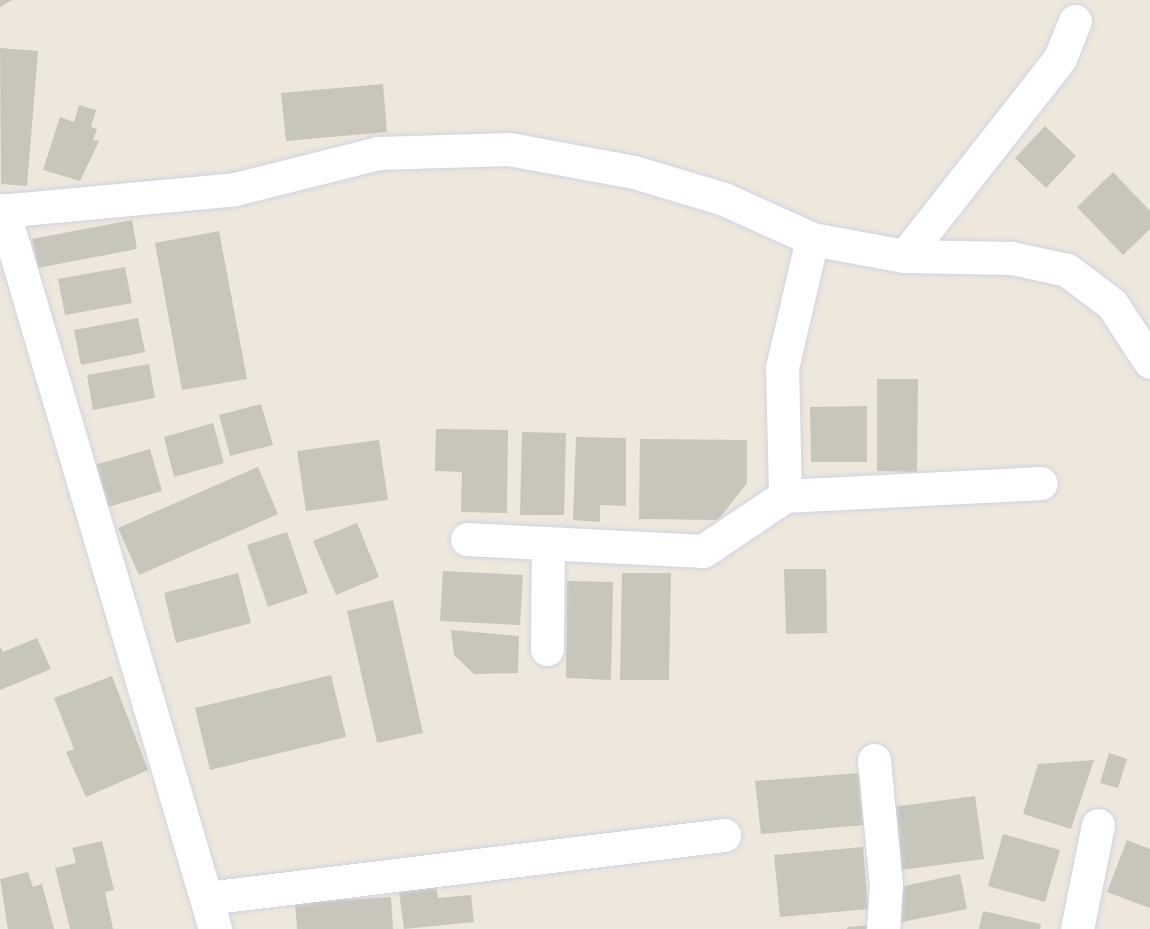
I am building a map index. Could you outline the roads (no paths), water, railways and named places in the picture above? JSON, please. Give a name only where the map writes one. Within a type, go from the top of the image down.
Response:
[{"type":"street","points":[[905,256],[1060,58],[1075,21]]},
{"type":"street","points":[[215,929],[2,211],[235,189],[378,153],[509,149],[645,176],[724,199],[812,239],[905,256],[1012,258],[1066,270],[1113,304],[1150,362]]},
{"type":"street","points":[[785,496],[782,368],[812,239]]},
{"type":"street","points":[[467,538],[703,551],[785,496],[1041,483]]},
{"type":"street","points":[[547,649],[548,543]]},
{"type":"street","points":[[874,760],[886,884],[883,929]]},
{"type":"street","points":[[1077,929],[1098,825]]},
{"type":"street","points":[[207,898],[724,835]]}]
